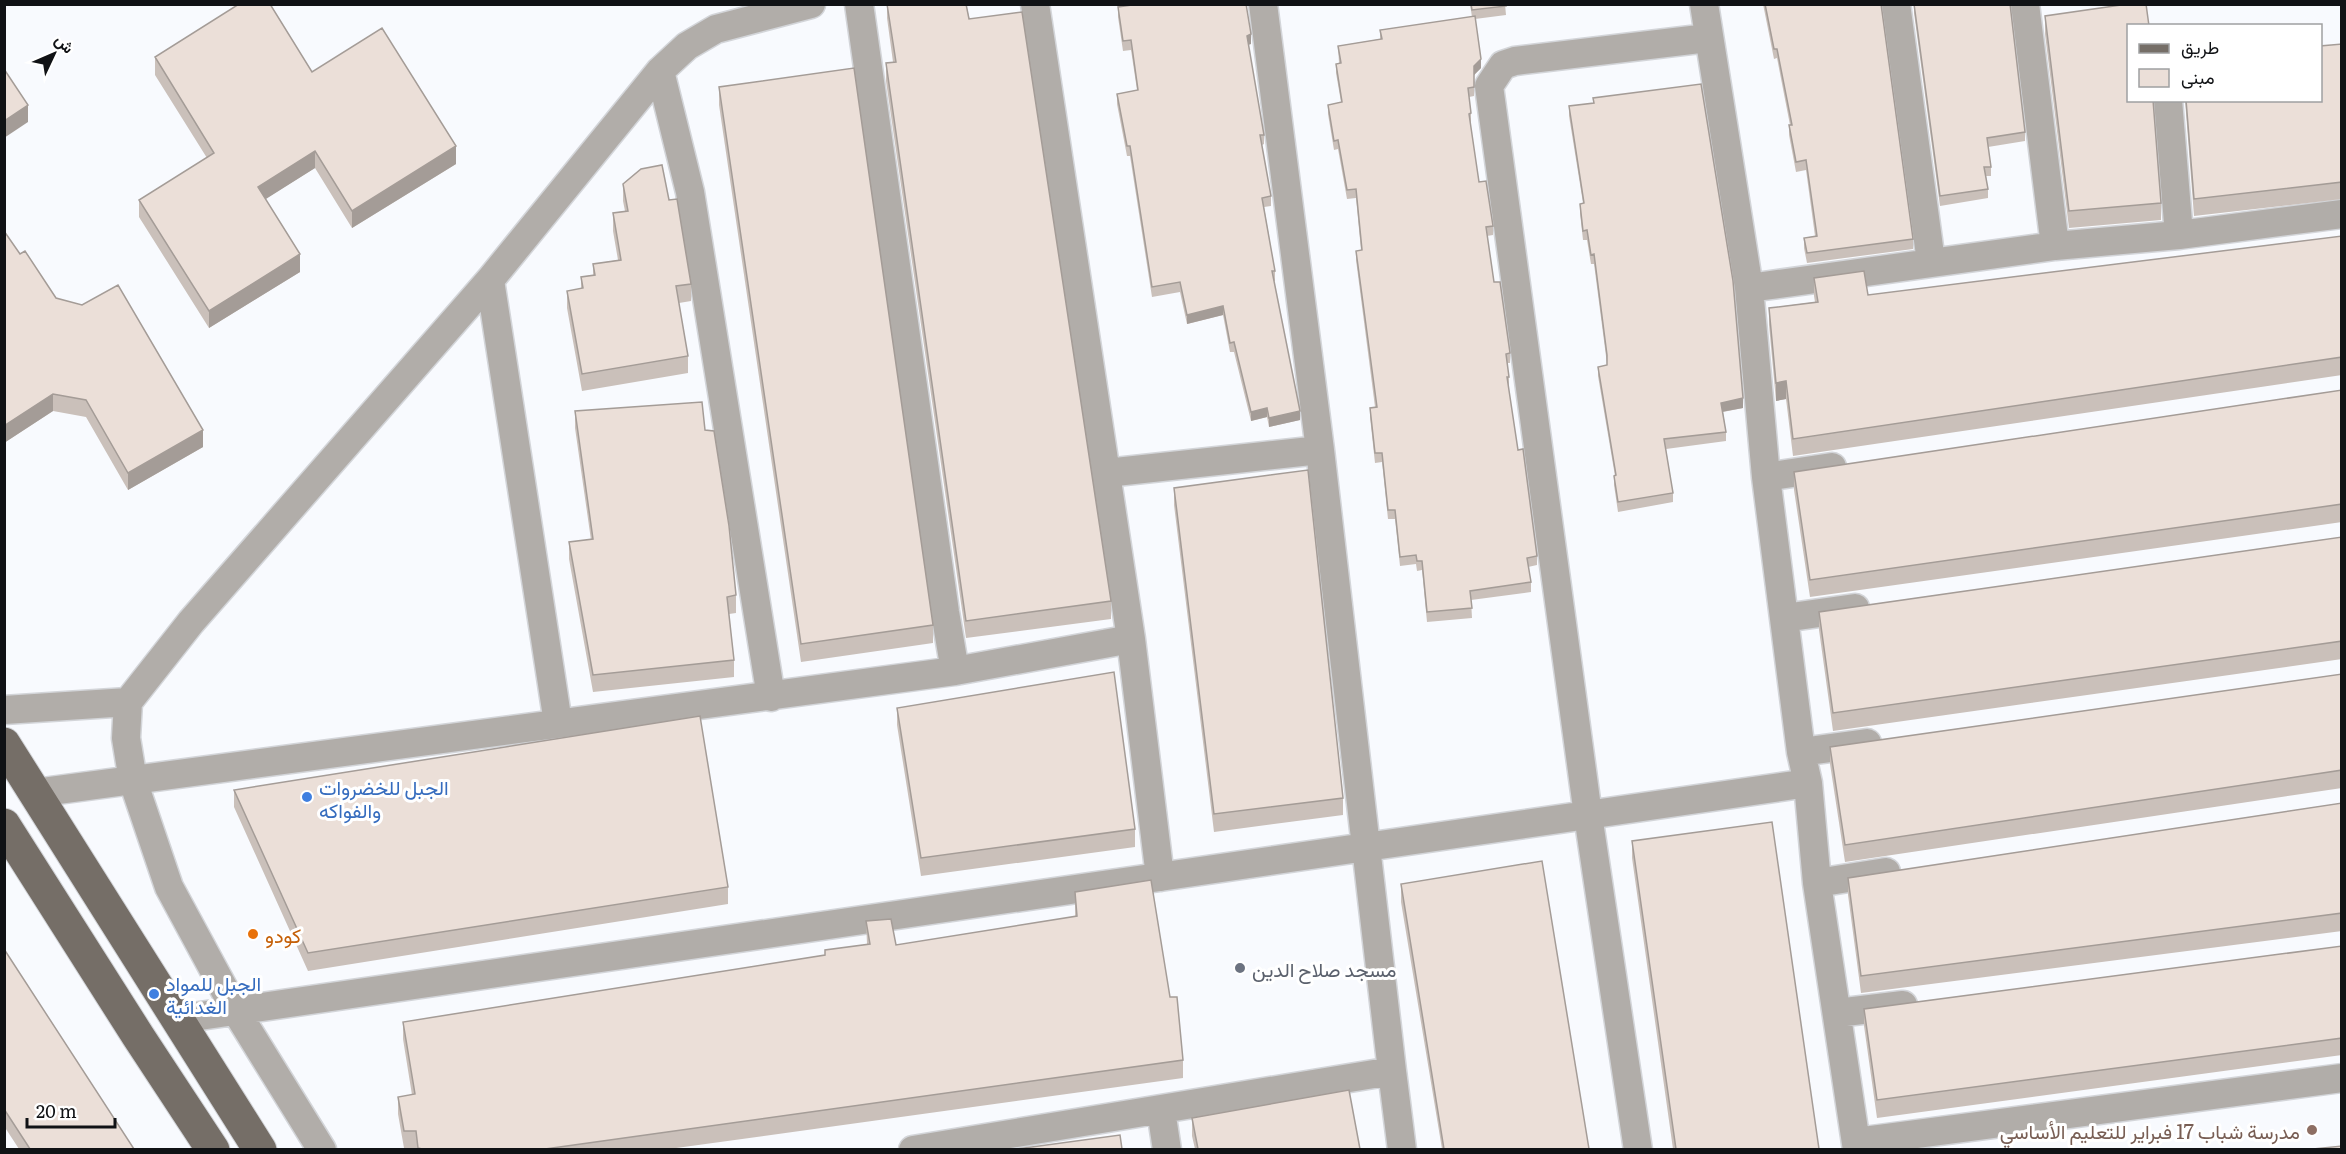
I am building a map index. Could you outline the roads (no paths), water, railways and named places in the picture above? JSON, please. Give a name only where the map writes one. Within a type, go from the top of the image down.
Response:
[{"type":"main road","points":[[4,744],[260,1149]]},
{"type":"main road","points":[[4,825],[213,1149]]},
{"type":"street","points":[[322,1149],[236,1011],[170,887],[133,781],[126,738],[128,702],[191,622],[490,280],[660,71],[687,46],[716,29],[811,4]]},
{"type":"street","points":[[859,4],[955,671]]},
{"type":"street","points":[[1035,4],[1131,639],[1160,877]]},
{"type":"street","points":[[1263,4],[1320,450],[1402,1149]]},
{"type":"street","points":[[1704,4],[1749,288],[1766,477],[1801,752],[1808,783],[1817,883],[1856,1146],[2342,1078]]},
{"type":"street","points":[[1896,4],[1931,262]]},
{"type":"street","points":[[2025,4],[2055,246]]},
{"type":"street","points":[[1638,1149],[1588,815],[1489,86],[1503,65],[1515,61],[1708,38]]},
{"type":"street","points":[[660,71],[690,192],[771,697]]},
{"type":"street","points":[[2168,102],[2179,235]]},
{"type":"street","points":[[1749,288],[2055,246],[2179,235],[2342,214]]},
{"type":"street","points":[[490,280],[558,723]]},
{"type":"street","points":[[1106,473],[1320,450]]},
{"type":"street","points":[[1766,477],[1860,463]]},
{"type":"street","points":[[1784,618],[1879,604]]},
{"type":"street","points":[[35,793],[771,697],[955,671],[1131,639]]},
{"type":"street","points":[[4,710],[128,702]]},
{"type":"street","points":[[1801,752],[1895,739]]},
{"type":"street","points":[[179,1019],[1808,783]]},
{"type":"street","points":[[1817,883],[1910,868]]},
{"type":"street","points":[[1837,1013],[1931,1001]]},
{"type":"street","points":[[927,1148],[1392,1071]]},
{"type":"street","points":[[1161,1110],[1167,1149]]},
{"type":"place","name":"الجبل للخضروات والفواكه","points":[[307,797]]},
{"type":"place","name":"كودو","points":[[253,934]]},
{"type":"place","name":"مسجد صلاح الدين","points":[[1240,968]]},
{"type":"place","name":"الجبل للمواد الغدائية","points":[[154,994]]},
{"type":"place","name":"مدرسة شباب 17 فبراير للتعليم الأساسي","points":[[2312,1130]]}]
